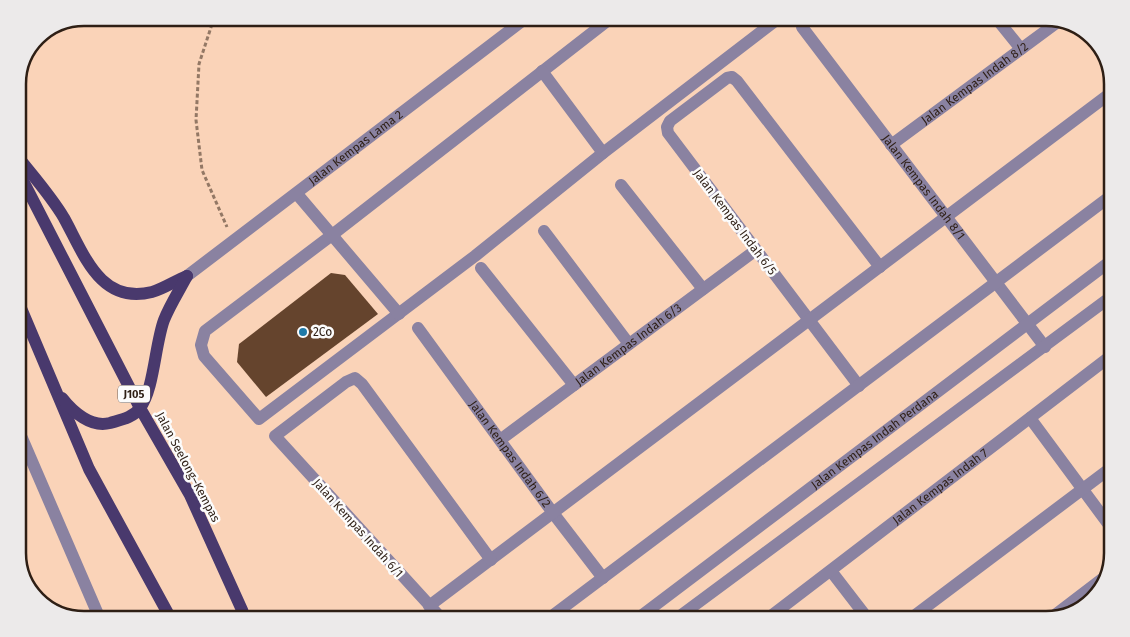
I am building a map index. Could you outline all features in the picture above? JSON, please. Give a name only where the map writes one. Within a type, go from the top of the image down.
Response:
[{"type":"main road","points":[[26,168],[63,217],[93,270],[107,284],[119,292],[136,294],[153,291],[187,276]]},
{"type":"main road","name":"Jalan Seelong–Kempas","points":[[26,187],[140,408],[190,495],[243,611]]},
{"type":"main road","points":[[56,389],[71,408],[86,419],[103,425],[132,416],[140,408],[149,387],[158,338],[164,320],[187,276]]},
{"type":"main road","points":[[26,320],[89,469],[166,611]]},
{"type":"street","name":"Jalan Kempas Lama 2","points":[[187,276],[516,26]]},
{"type":"street","points":[[601,26],[204,332],[201,345],[204,356],[259,419],[475,256],[603,153],[768,26]]},
{"type":"street","points":[[1002,26],[1021,49]]},
{"type":"street","name":"Jalan Kempas Indah 8/1","points":[[802,27],[1044,347]]},
{"type":"street","name":"Jalan Kempas Indah 8/2","points":[[891,145],[1050,27]]},
{"type":"street","points":[[542,71],[603,153]]},
{"type":"street","name":"Jalan Kempas Indah 6/5","points":[[859,386],[668,133],[667,127],[670,121],[727,78],[732,77],[737,81],[880,268]]},
{"type":"street","points":[[429,606],[1104,98]]},
{"type":"street","points":[[621,185],[703,289]]},
{"type":"street","points":[[297,194],[399,314]]},
{"type":"street","points":[[560,611],[1104,201]]},
{"type":"street","points":[[544,231],[629,344]]},
{"type":"street","name":"Jalan Kempas Indah 6/3","points":[[500,440],[756,250]]},
{"type":"street","name":"Jalan Kempas Indah Perdana","points":[[649,611],[1104,266]]},
{"type":"street","points":[[481,268],[574,385]]},
{"type":"street","name":"Jalan Kempas Indah Perdana","points":[[688,611],[1104,302]]},
{"type":"street","name":"Jalan Kempas Indah 6/2","points":[[418,328],[553,513],[603,578]]},
{"type":"street","name":"Jalan Kempas Indah 7","points":[[779,611],[1104,361]]},
{"type":"street","name":"Jalan Kempas Indah 6/1","points":[[434,611],[275,436],[346,382],[354,378],[362,384],[491,560]]},
{"type":"street","points":[[1030,418],[1104,518]]},
{"type":"street","points":[[26,449],[92,611]]},
{"type":"street","points":[[922,611],[1104,473]]},
{"type":"street","points":[[831,571],[861,611]]},
{"type":"street","points":[[1065,607],[1094,585]]},
{"type":"path","points":[[211,26],[199,64],[196,120],[202,170],[234,241]]},
{"type":"building","points":[[331,273],[345,275],[378,314],[266,397],[237,362],[239,344]]},
{"type":"place","name":"2Co","points":[[303,332]]}]
